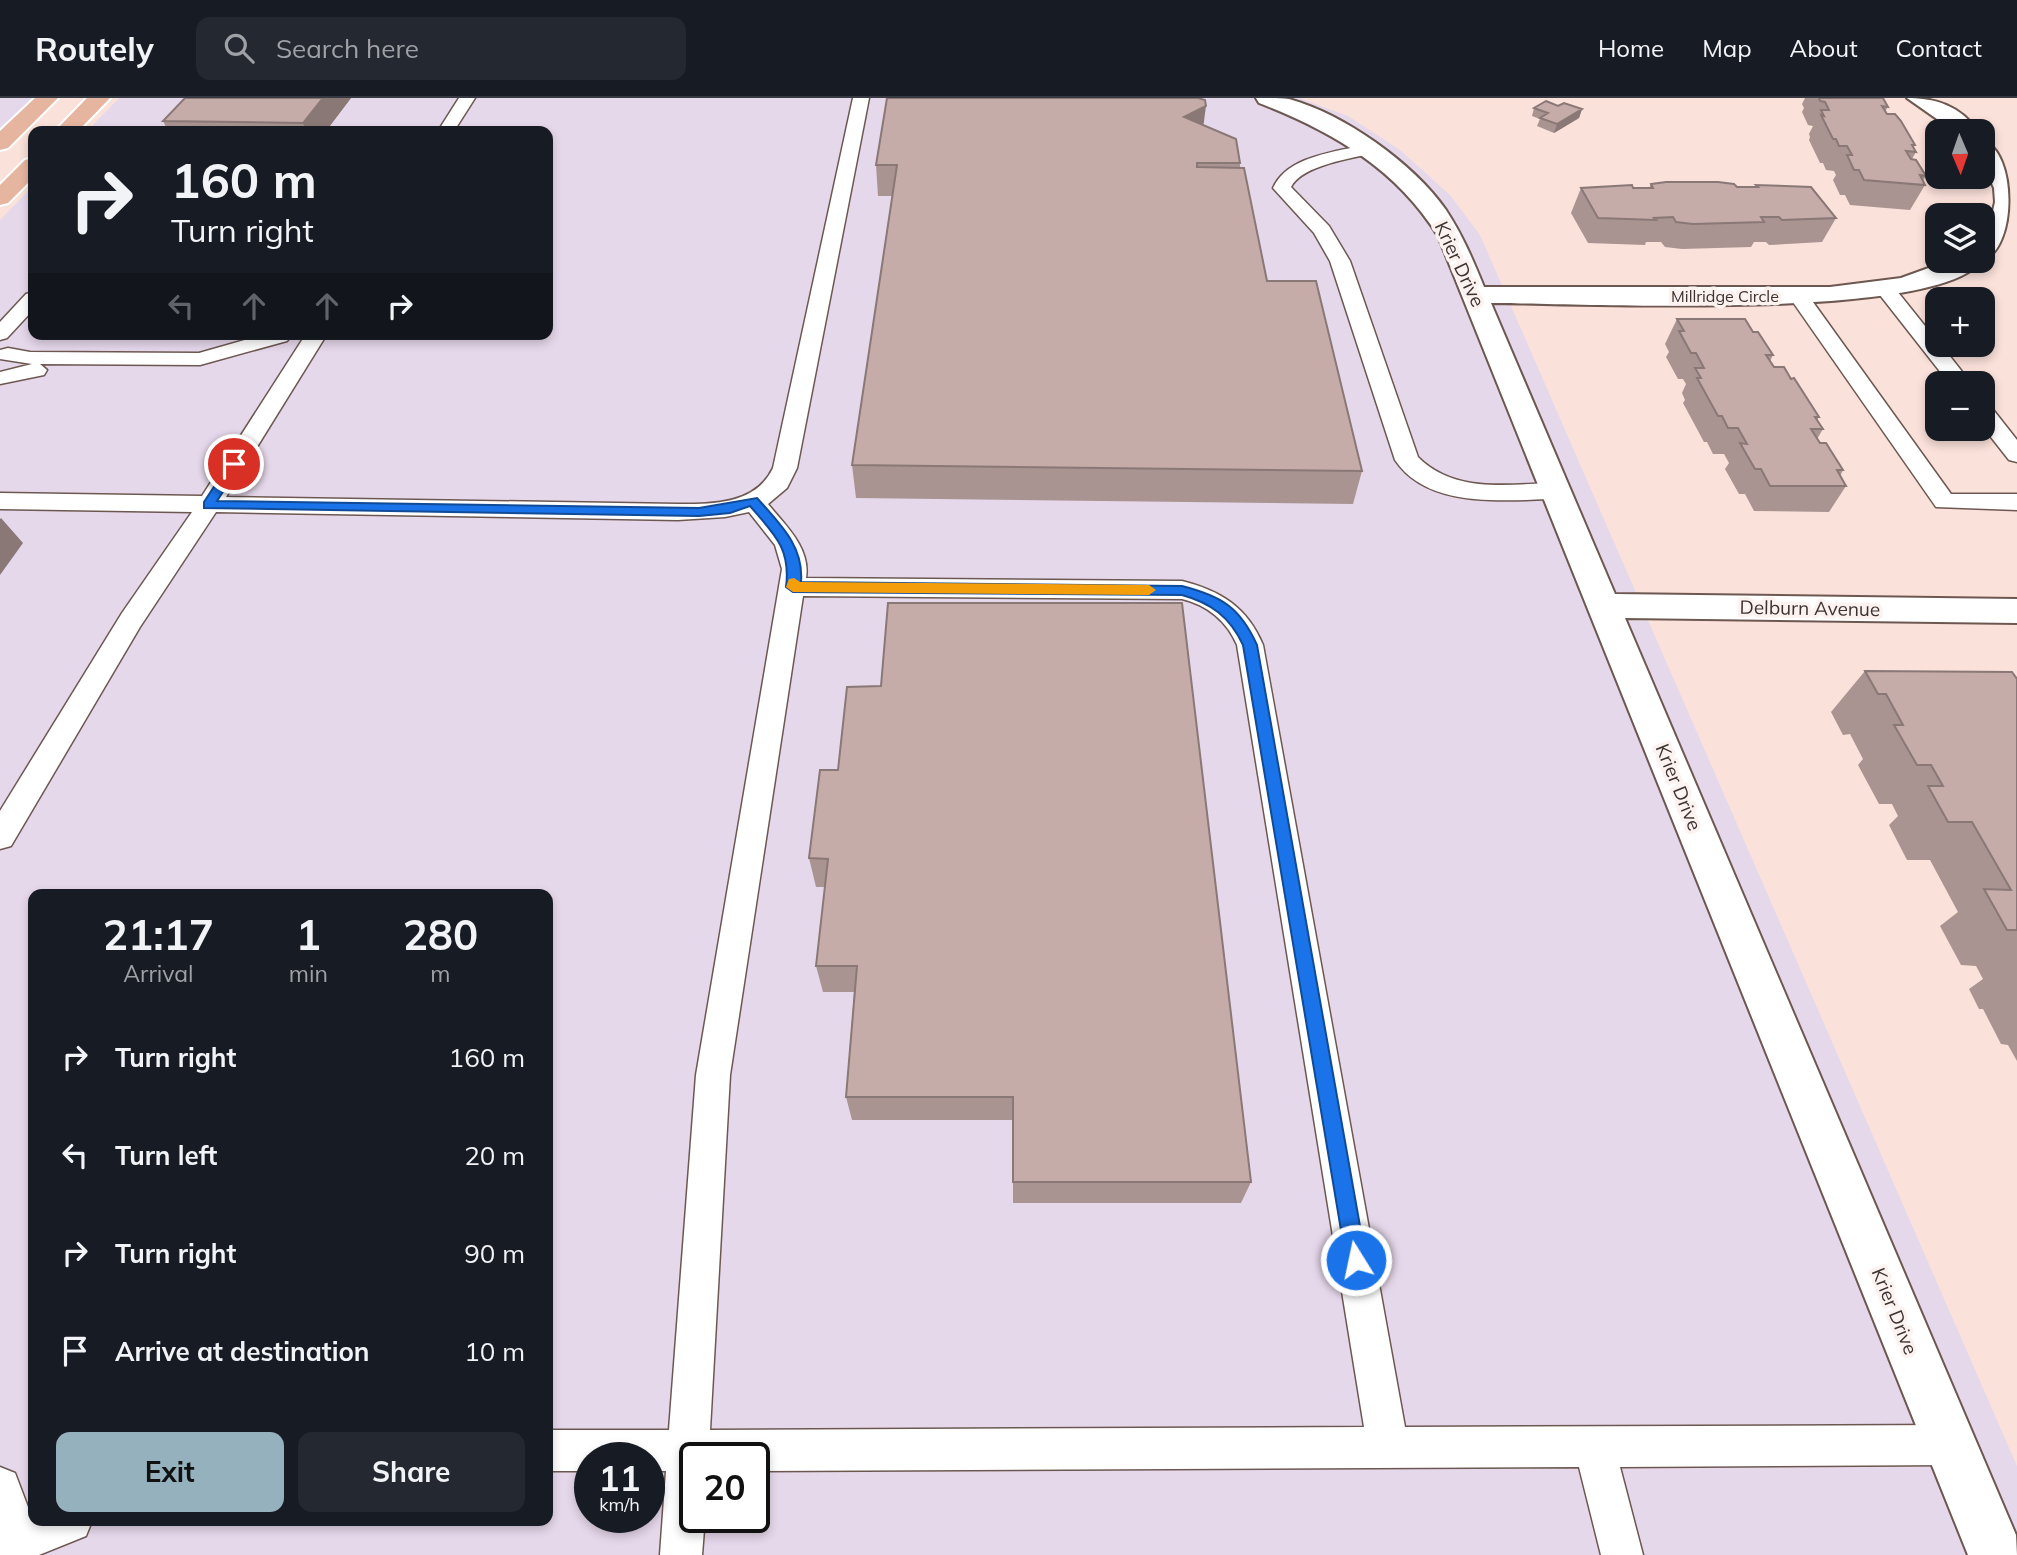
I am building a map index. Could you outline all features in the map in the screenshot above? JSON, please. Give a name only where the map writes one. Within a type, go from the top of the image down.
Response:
[{"type":"main road","points":[[0,143],[47,98]]},
{"type":"main road","points":[[71,126],[99,98]]},
{"type":"main road","points":[[0,198],[28,170]]},
{"type":"street","points":[[1918,98],[1954,119]]},
{"type":"street","name":"Krier Drive","points":[[1296,102],[1368,149],[1405,178],[1441,219],[1476,295],[1996,1555]]},
{"type":"street","points":[[1995,166],[2012,194],[2013,213],[2006,232],[1995,242]]},
{"type":"street","name":"Millridge Circle","points":[[1476,295],[1798,295],[1886,290],[1938,273]]},
{"type":"street","name":"Delburn Avenue","points":[[1604,606],[2017,611]]},
{"type":"lane","points":[[449,126],[467,98]]},
{"type":"lane","points":[[0,501],[699,512],[730,509],[753,501],[778,483],[785,468],[861,98]]},
{"type":"lane","points":[[1368,149],[1300,168],[1286,177],[1282,188],[1322,230],[1340,261],[1407,460],[1424,478],[1449,487],[1481,491],[1556,491]]},
{"type":"lane","points":[[1886,290],[1950,371]]},
{"type":"lane","points":[[1798,295],[1944,502],[2017,502]]},
{"type":"lane","points":[[4,344],[28,306]]},
{"type":"lane","points":[[4,344],[28,322]]},
{"type":"lane","points":[[4,344],[30,358],[200,359],[261,358],[273,351],[279,340]]},
{"type":"lane","points":[[0,837],[131,620],[313,340]]},
{"type":"lane","points":[[0,378],[36,370],[18,362],[4,344]]},
{"type":"lane","points":[[1995,427],[2017,455]]},
{"type":"lane","points":[[690,1442],[718,1033],[795,569],[791,549],[783,536],[753,501]]},
{"type":"lane","points":[[793,587],[1182,590],[1215,601],[1242,626],[1250,645],[1388,1447]]},
{"type":"lane","points":[[1594,1445],[1622,1555]]},
{"type":"lane","points":[[770,1450],[1951,1445]]},
{"type":"lane","points":[[553,1451],[679,1450]]},
{"type":"lane","points":[[0,1488],[10,1516],[16,1549],[61,1526]]},
{"type":"lane","points":[[681,1555],[683,1533]]},
{"type":"shaded area","points":[[0,98],[47,98],[0,143]]},
{"type":"shaded area","points":[[119,98],[1299,98],[1348,116],[1400,150],[1450,195],[1480,235],[2017,1466],[2017,1555],[0,1555],[0,220],[28,191],[28,340],[553,340],[553,126],[92,126]]},
{"type":"building","points":[[185,98],[323,98],[303,123],[163,121]]},
{"type":"building","points":[[887,98],[1205,100],[1206,106],[1184,117],[1236,139],[1240,163],[1197,163],[1197,167],[1244,168],[1267,281],[1316,281],[1362,471],[852,465],[897,165],[876,165]]},
{"type":"building","points":[[1819,98],[1883,98],[1888,107],[1882,106],[1887,114],[1895,114],[1915,145],[1912,145],[1916,152],[1906,151],[1925,174],[1920,175],[1925,185],[1864,180],[1859,170],[1854,170],[1847,155],[1852,155],[1847,146],[1839,146],[1836,139],[1833,139],[1821,115],[1824,116],[1821,110],[1829,110],[1825,102]]},
{"type":"building","points":[[1546,101],[1558,106],[1564,103],[1582,109],[1557,124],[1540,118],[1548,113],[1534,108]]},
{"type":"building","points":[[1718,182],[1734,184],[1737,187],[1811,187],[1836,218],[1782,220],[1779,217],[1761,217],[1764,222],[1693,224],[1676,222],[1673,217],[1654,218],[1656,220],[1598,218],[1581,188],[1632,185],[1633,188],[1653,188],[1651,184]]},
{"type":"building","points":[[1677,319],[1745,319],[1753,332],[1758,332],[1773,355],[1766,355],[1774,367],[1784,367],[1791,379],[1794,378],[1819,417],[1815,417],[1823,429],[1811,429],[1820,443],[1826,443],[1843,470],[1837,470],[1846,486],[1770,486],[1761,469],[1755,469],[1740,443],[1747,444],[1738,428],[1728,428],[1722,416],[1718,416],[1697,378],[1701,378],[1695,368],[1704,368],[1696,353],[1691,353],[1679,331],[1684,331]]},
{"type":"building","points":[[888,603],[1182,603],[1251,1182],[1013,1182],[1013,1097],[846,1097],[857,966],[816,966],[828,859],[809,858],[820,770],[838,770],[847,687],[881,686]]},
{"type":"building","points":[[1865,671],[2012,672],[2017,679],[2017,930],[2007,930],[1984,889],[2011,890],[1972,822],[1948,822],[1928,786],[1943,786],[1931,765],[1917,765],[1894,725],[1903,725],[1886,694],[1878,694]]},
{"type":"slow traffic","points":[[794,583],[793,587],[1149,590]]},
{"type":"route","points":[[234,464],[208,505],[699,512],[730,509],[753,501],[791,549],[795,569],[793,587],[1182,590],[1204,596],[1225,608],[1242,626],[1250,645],[1356,1260]]}]
